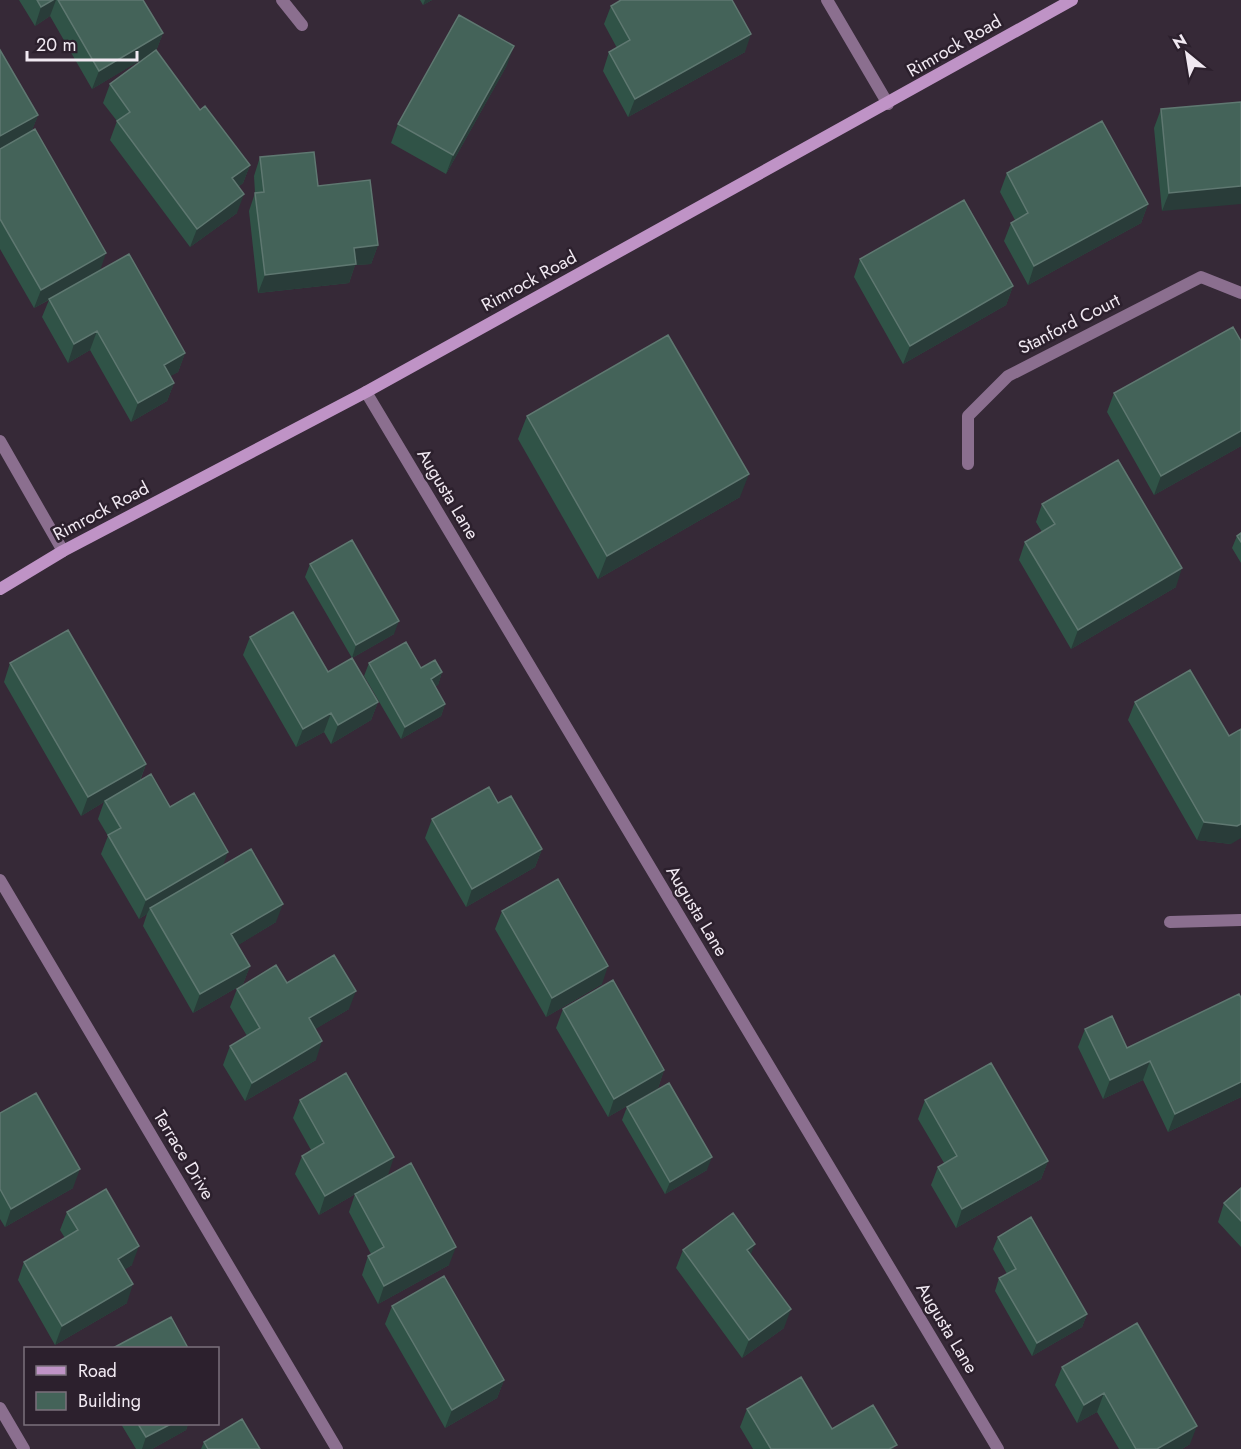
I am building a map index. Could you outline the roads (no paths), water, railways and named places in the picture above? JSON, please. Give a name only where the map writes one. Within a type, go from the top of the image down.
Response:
[{"type":"main road","name":"Rimrock Road","points":[[0,590],[63,551],[366,392],[1072,0]]},
{"type":"street","points":[[282,0],[302,25]]},
{"type":"street","points":[[827,0],[888,104]]},
{"type":"street","name":"Stanford Court","points":[[968,464],[969,416],[1008,376],[1201,277],[1241,293]]},
{"type":"street","name":"Augusta Lane","points":[[366,392],[998,1449]]},
{"type":"street","points":[[0,441],[63,551]]},
{"type":"street","name":"Terrace Drive","points":[[0,880],[337,1449]]},
{"type":"street","points":[[1170,922],[1241,920]]},
{"type":"street","points":[[0,1408],[24,1449]]}]
